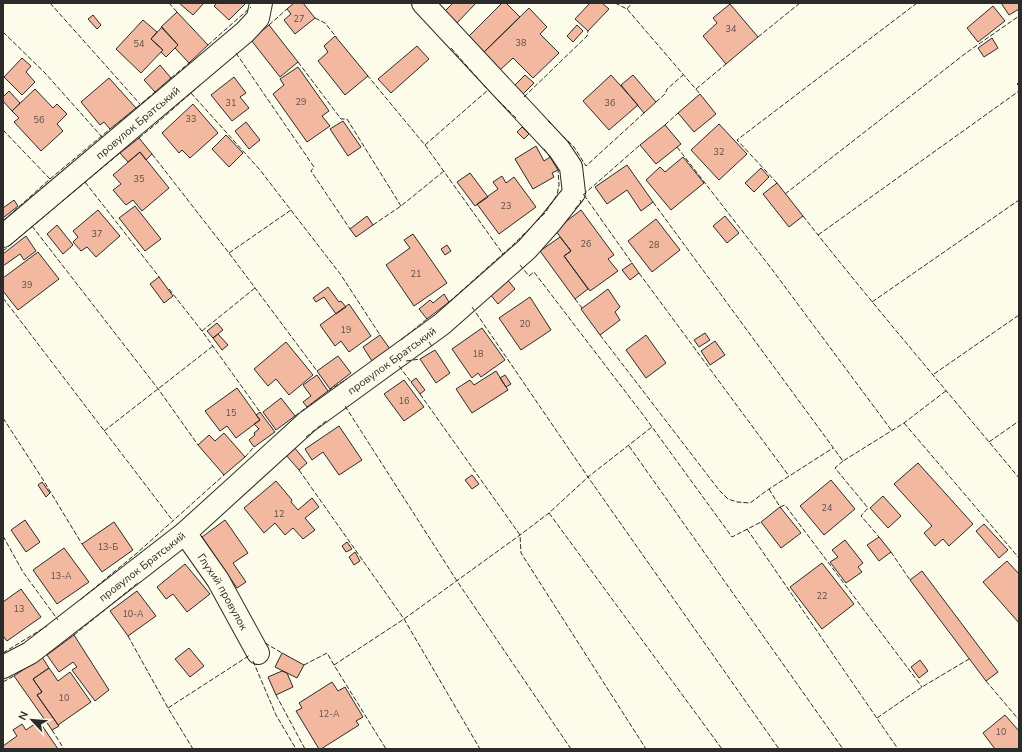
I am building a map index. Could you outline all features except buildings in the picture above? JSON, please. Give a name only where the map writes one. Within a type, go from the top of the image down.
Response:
[{"type":"street","name":"провулок Братський","points":[[3,236],[245,32],[258,18],[261,3]]},
{"type":"street","name":"провулок Братський","points":[[3,667],[30,653],[185,533],[307,422],[442,324],[526,249],[551,222],[574,193],[571,167],[559,149],[423,3]]},
{"type":"street","name":"Глухий провулок","points":[[185,533],[218,580],[258,653]]},
{"type":"fence","points":[[50,3],[140,104]]},
{"type":"fence","points":[[169,3],[177,12]]},
{"type":"fence","points":[[615,3],[627,9],[700,94]]},
{"type":"fence","points":[[627,9],[632,3]]},
{"type":"fence","points":[[758,37],[800,3]]},
{"type":"fence","points":[[777,183],[737,140],[917,3]]},
{"type":"fence","points":[[208,45],[251,7]]},
{"type":"fence","points":[[269,25],[287,9]]},
{"type":"fence","points":[[785,194],[966,53],[1019,16]]},
{"type":"fence","points":[[315,18],[325,23],[337,38]]},
{"type":"fence","points":[[524,97],[587,36],[588,31]]},
{"type":"fence","points":[[3,32],[45,73],[102,137]]},
{"type":"fence","points":[[451,48],[488,90],[516,118]]},
{"type":"fence","points":[[236,53],[314,167],[311,171],[350,229]]},
{"type":"fence","points":[[298,62],[341,119],[347,119],[401,206]]},
{"type":"fence","points":[[171,78],[189,63]]},
{"type":"fence","points":[[696,89],[726,64]]},
{"type":"fence","points":[[367,75],[425,145],[503,254]]},
{"type":"fence","points":[[656,102],[665,94],[667,89],[683,75]]},
{"type":"fence","points":[[1019,83],[1017,84],[1019,86]]},
{"type":"fence","points":[[139,138],[200,85]]},
{"type":"fence","points":[[425,145],[488,90]]},
{"type":"fence","points":[[818,235],[1019,91]]},
{"type":"fence","points":[[136,108],[155,92]]},
{"type":"fence","points":[[191,93],[260,170],[341,275],[380,335]]},
{"type":"fence","points":[[548,121],[574,147],[586,166],[644,113]]},
{"type":"fence","points":[[665,125],[678,113]]},
{"type":"fence","points":[[3,221],[50,179],[110,129]]},
{"type":"fence","points":[[3,130],[50,179]]},
{"type":"fence","points":[[583,195],[640,145]]},
{"type":"fence","points":[[677,147],[771,268],[892,431]]},
{"type":"fence","points":[[544,149],[550,157]]},
{"type":"fence","points":[[3,251],[120,153]]},
{"type":"fence","points":[[152,154],[229,253],[317,371]]},
{"type":"fence","points":[[449,302],[513,245],[545,213],[557,195],[559,185],[558,170]]},
{"type":"fence","points":[[373,225],[401,206],[444,171]]},
{"type":"fence","points":[[85,182],[160,278]]},
{"type":"fence","points":[[584,195],[632,263]]},
{"type":"fence","points":[[575,209],[581,202],[580,200]]},
{"type":"fence","points":[[872,302],[1019,200]]},
{"type":"fence","points":[[653,202],[843,461],[904,423],[947,390]]},
{"type":"fence","points":[[229,253],[291,210]]},
{"type":"fence","points":[[803,216],[883,315],[1019,478]]},
{"type":"fence","points":[[32,226],[159,390],[198,445]]},
{"type":"fence","points":[[520,265],[529,276],[534,272],[644,416],[732,537],[761,522]]},
{"type":"fence","points":[[639,273],[789,476]]},
{"type":"fence","points":[[202,331],[255,288]]},
{"type":"fence","points":[[169,289],[202,331],[260,412]]},
{"type":"fence","points":[[3,298],[173,521]]},
{"type":"fence","points":[[575,299],[582,308]]},
{"type":"fence","points":[[472,307],[588,477],[779,749]]},
{"type":"fence","points":[[934,374],[1019,315]]},
{"type":"fence","points":[[401,340],[427,319]]},
{"type":"fence","points":[[600,335],[719,490],[728,499],[737,502],[750,503],[833,448]]},
{"type":"fence","points":[[429,342],[433,348]]},
{"type":"fence","points":[[104,431],[213,346]]},
{"type":"fence","points":[[406,361],[420,359]]},
{"type":"fence","points":[[399,366],[411,382]]},
{"type":"fence","points":[[328,391],[347,379]]},
{"type":"fence","points":[[420,394],[520,535],[521,553],[646,749]]},
{"type":"fence","points":[[345,406],[457,581],[571,749]]},
{"type":"fence","points":[[295,416],[307,407]]},
{"type":"fence","points":[[3,418],[82,544]]},
{"type":"fence","points":[[306,437],[326,421]]},
{"type":"fence","points":[[989,442],[1019,421]]},
{"type":"fence","points":[[904,423],[1019,558]]},
{"type":"fence","points":[[334,665],[404,619],[520,535],[549,513],[588,477],[652,427]]},
{"type":"fence","points":[[629,446],[843,749]]},
{"type":"fence","points":[[245,457],[254,447]]},
{"type":"fence","points":[[843,461],[835,468],[868,508],[861,516],[879,537]]},
{"type":"fence","points":[[299,470],[404,619],[480,749]]},
{"type":"fence","points":[[80,600],[137,553],[224,475]]},
{"type":"fence","points":[[769,489],[780,507],[785,505],[922,687]]},
{"type":"fence","points":[[549,513],[722,749]]},
{"type":"fence","points":[[747,529],[898,749]]},
{"type":"fence","points":[[3,536],[23,572],[58,620]]},
{"type":"fence","points":[[891,552],[910,580]]},
{"type":"fence","points":[[74,635],[139,582]]},
{"type":"fence","points":[[3,653],[47,626]]},
{"type":"fence","points":[[128,636],[168,708],[193,749]]},
{"type":"fence","points":[[265,643],[282,653]]},
{"type":"fence","points":[[304,665],[327,653],[386,749]]},
{"type":"fence","points":[[168,708],[250,655]]},
{"type":"fence","points":[[877,718],[922,687],[969,659]]},
{"type":"fence","points":[[253,661],[276,715],[296,749]]},
{"type":"fence","points":[[3,682],[14,676]]},
{"type":"fence","points":[[986,681],[1019,720]]},
{"type":"fence","points":[[276,695],[305,749]]},
{"type":"fence","points":[[52,730],[64,749]]}]
